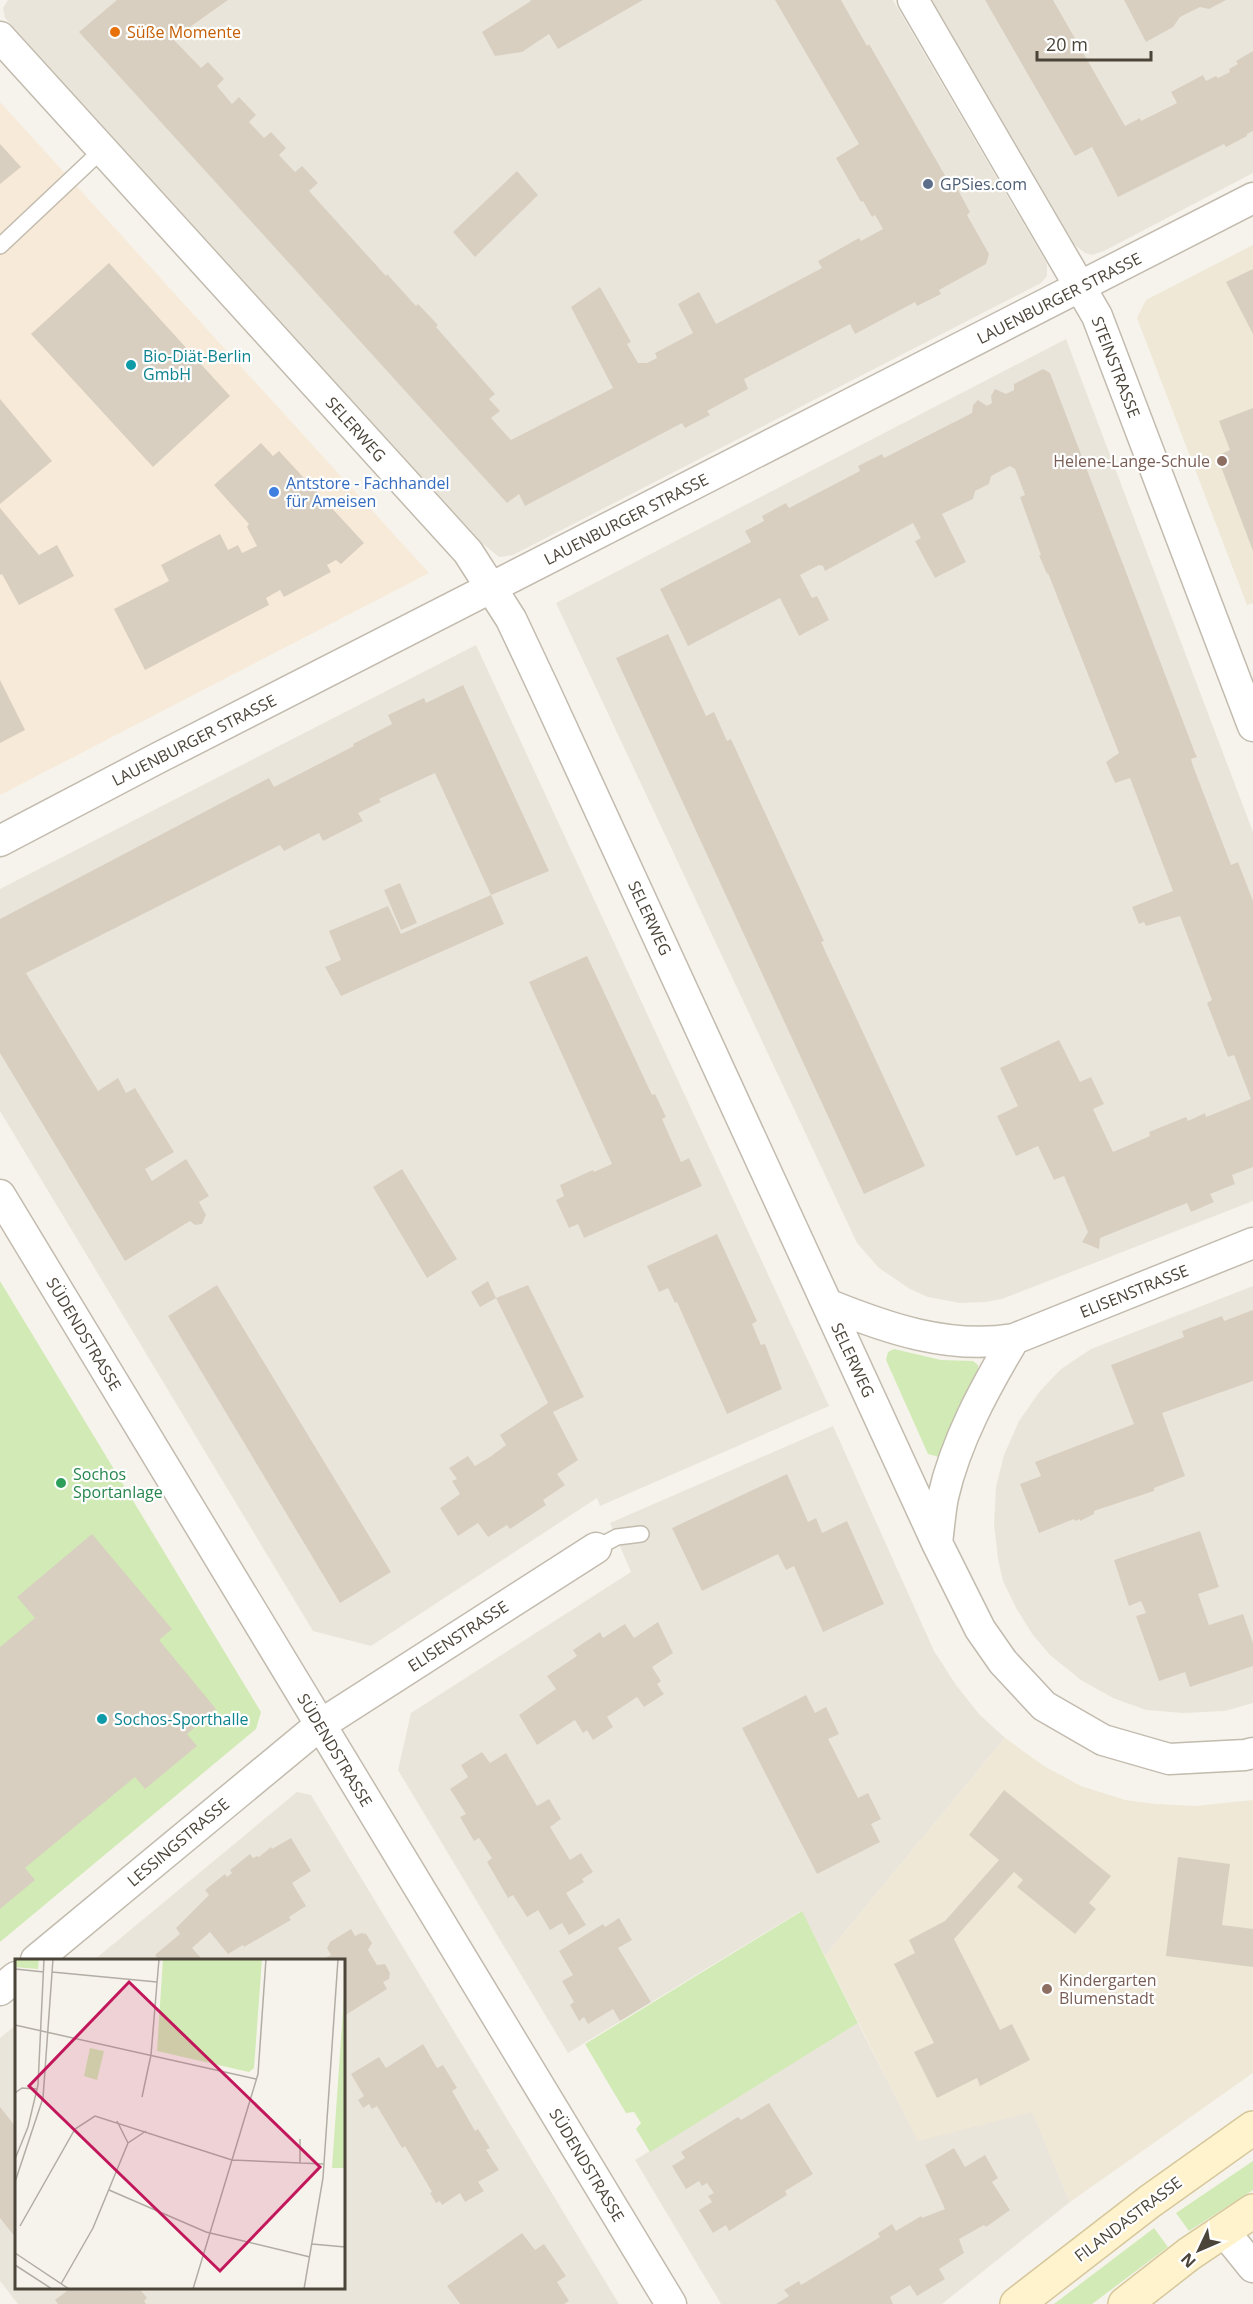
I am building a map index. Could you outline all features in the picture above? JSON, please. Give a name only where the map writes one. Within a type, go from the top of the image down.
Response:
[{"type":"main road","name":"FILANDASTRASSE","points":[[1017,2304],[1149,2202],[1247,2132]]},
{"type":"main road","points":[[1125,2304],[1223,2230],[1253,2211]]},
{"type":"street","name":"STEINSTRASSE","points":[[913,0],[1081,286],[1103,332],[1253,726]]},
{"type":"street","name":"SELERWEG","points":[[0,38],[468,552],[493,588],[511,619],[549,699],[937,1543],[980,1629],[1003,1662],[1044,1706],[1103,1740],[1170,1759],[1253,1753]]},
{"type":"street","name":"LAUENBURGER STRASSE","points":[[0,841],[1253,198]]},
{"type":"street","name":"SÜDENDSTRASSE","points":[[0,1195],[672,2304]]},
{"type":"street","name":"ELISENSTRASSE","points":[[827,1304],[873,1323],[955,1342],[989,1343],[1014,1338],[1253,1243]]},
{"type":"street","points":[[937,1543],[943,1497],[972,1413],[1014,1338]]},
{"type":"street","name":"ELISENSTRASSE","points":[[320,1725],[596,1548]]},
{"type":"street","name":"LESSINGSTRASSE","points":[[37,1959],[320,1725]]},
{"type":"street","points":[[0,1990],[15,1978]]},
{"type":"street","points":[[1223,2230],[1253,2267]]},
{"type":"lane","points":[[0,246],[102,150]]},
{"type":"lane","points":[[596,1548],[617,1536],[641,1534]]},
{"type":"shaded area","points":[[8,0],[893,0],[1047,264],[1047,276],[1041,283],[513,555],[499,557],[483,544],[5,18],[3,8]]},
{"type":"shaded area","points":[[932,0],[1253,0],[1253,173],[1104,251],[1092,255],[1085,253],[1075,245]]},
{"type":"shaded area","points":[[0,102],[429,573],[0,795]]},
{"type":"shaded area","name":"Helene-Lange-Schule","points":[[1253,245],[1253,603],[1247,605],[1137,318],[1146,300]]},
{"type":"shaded area","points":[[1066,339],[1253,832],[1253,1201],[1002,1299],[960,1303],[928,1297],[910,1289],[879,1268],[857,1243],[556,603]]},
{"type":"shaded area","points":[[476,645],[829,1406],[600,1506],[597,1498],[371,1646],[313,1631],[0,1111],[0,889]]},
{"type":"shaded area","points":[[1253,1286],[1253,1703],[1225,1711],[1183,1713],[1146,1710],[1113,1698],[1081,1680],[1050,1655],[1033,1635],[1016,1608],[1003,1581],[994,1524],[996,1487],[1004,1455],[1019,1421],[1040,1391],[1061,1369],[1091,1349]]},
{"type":"shaded area","points":[[833,1426],[934,1651],[956,1685],[979,1714],[1005,1738],[825,1956],[801,1911],[568,2053],[398,1770],[411,1713],[631,1572],[610,1523]]},
{"type":"shaded area","name":"Kindergarten Blumenstadt","points":[[1005,1738],[1044,1766],[1081,1786],[1125,1800],[1195,1806],[1253,1800],[1253,2073],[1070,2202],[1032,2112],[918,2141],[825,1956]]},
{"type":"shaded area","points":[[297,1792],[311,1795],[619,2304],[18,2304],[0,2281],[0,2038],[15,2026],[15,2289],[345,2289],[345,1959],[95,1959]]},
{"type":"shaded area","points":[[858,2023],[918,2140],[1032,2111],[1070,2202],[942,2304],[721,2304],[635,2160]]},
{"type":"green space","name":"Sochos Sportanlage","points":[[0,1281],[261,1712],[256,1729],[0,1942]]},
{"type":"green space","points":[[894,1349],[941,1360],[973,1361],[978,1365],[978,1374],[960,1404],[943,1454],[939,1457],[928,1454],[886,1360],[888,1352]]},
{"type":"green space","points":[[802,1911],[858,2023],[650,2152],[636,2129],[641,2123],[634,2112],[626,2113],[585,2044]]},
{"type":"green space","points":[[1253,2161],[1253,2190],[1189,2231],[1176,2213]]},
{"type":"green space","points":[[1154,2228],[1168,2247],[1092,2304],[1054,2304]]},
{"type":"building","points":[[117,0],[228,0],[173,39],[201,68],[208,62],[224,79],[217,86],[232,104],[239,97],[256,115],[249,122],[264,138],[271,132],[286,148],[279,155],[295,172],[302,166],[318,183],[309,191],[386,276],[387,274],[416,306],[418,304],[438,325],[436,327],[495,394],[489,399],[500,411],[491,418],[511,440],[613,388],[571,307],[600,287],[631,342],[627,344],[638,363],[647,363],[657,358],[655,353],[693,333],[678,304],[699,292],[716,324],[822,268],[818,261],[859,238],[861,241],[883,229],[875,215],[872,217],[863,201],[861,202],[836,158],[859,144],[775,0],[841,0],[954,191],[958,190],[970,212],[967,215],[989,254],[986,264],[939,290],[941,294],[917,306],[915,302],[855,334],[850,324],[744,379],[748,389],[707,411],[710,415],[685,428],[682,423],[525,506],[519,494],[507,503],[79,32]]},
{"type":"building","points":[[530,0],[643,0],[558,49],[549,34],[522,52],[495,56],[482,32]]},
{"type":"building","points":[[985,0],[1053,0],[1125,126],[1140,118],[1141,121],[1177,103],[1171,92],[1203,75],[1206,81],[1230,72],[1229,69],[1238,64],[1236,61],[1253,51],[1253,131],[1226,147],[1224,144],[1118,197],[1092,147],[1075,156]]},
{"type":"building","points":[[1124,0],[1226,0],[1209,9],[1200,7],[1180,17],[1173,27],[1146,42]]},
{"type":"building","points":[[0,144],[21,167],[0,184]]},
{"type":"building","points":[[517,171],[538,195],[475,257],[453,232]]},
{"type":"building","name":"Bio-Diät-Berlin GmbH","points":[[109,263],[230,396],[153,467],[31,334]]},
{"type":"building","points":[[1253,269],[1253,334],[1226,282]]},
{"type":"building","points":[[1043,369],[1050,373],[1197,757],[1191,759],[1193,766],[1231,865],[1238,862],[1253,901],[1253,1167],[1232,1175],[1235,1184],[1210,1194],[1214,1202],[1191,1212],[1187,1203],[1100,1238],[1099,1249],[1082,1242],[1088,1232],[1064,1176],[1054,1180],[1038,1146],[1016,1156],[997,1116],[1018,1106],[1000,1068],[1059,1040],[1080,1082],[1091,1077],[1104,1104],[1093,1109],[1113,1152],[1150,1136],[1149,1132],[1186,1117],[1188,1121],[1205,1113],[1206,1117],[1251,1099],[1234,1055],[1228,1057],[1207,1003],[1212,1000],[1180,916],[1146,926],[1144,922],[1139,924],[1132,907],[1173,891],[1130,778],[1115,783],[1106,762],[1119,753],[1039,555],[1041,555],[1020,497],[1025,495],[1015,469],[1010,466],[991,476],[989,484],[975,491],[973,499],[942,514],[966,562],[935,578],[915,541],[921,538],[913,523],[825,571],[823,566],[819,565],[800,575],[812,598],[817,596],[829,620],[799,636],[780,598],[688,646],[660,589],[751,542],[745,531],[764,521],[762,516],[786,503],[789,508],[860,471],[858,466],[882,454],[884,458],[972,413],[973,405],[978,400],[987,406],[992,403],[991,396],[995,389],[1006,394],[1014,390],[1014,384]]},
{"type":"building","points":[[0,399],[52,461],[0,504]]},
{"type":"building","points":[[1253,408],[1253,551],[1217,456],[1230,450],[1219,421]]},
{"type":"building","points":[[261,443],[273,456],[279,451],[364,543],[341,564],[336,560],[327,565],[331,572],[284,597],[280,590],[266,598],[269,605],[145,670],[114,609],[169,581],[161,565],[220,534],[228,550],[238,545],[242,553],[257,546],[247,527],[249,524],[214,485]]},
{"type":"building","points":[[0,508],[39,555],[57,545],[74,576],[19,605],[2,574],[0,575]]},
{"type":"building","points":[[668,634],[706,716],[714,712],[727,741],[731,739],[824,941],[821,942],[925,1166],[864,1194],[616,658]]},
{"type":"building","points":[[0,680],[25,730],[0,743]]},
{"type":"building","points":[[463,685],[549,871],[491,895],[435,773],[379,799],[381,802],[358,813],[363,821],[323,841],[319,833],[284,851],[280,845],[26,973],[98,1091],[118,1078],[126,1093],[135,1088],[174,1152],[145,1169],[152,1181],[186,1159],[209,1196],[199,1202],[206,1215],[202,1224],[195,1225],[190,1221],[125,1261],[0,1053],[0,919],[269,778],[274,787],[354,746],[353,744],[392,724],[388,715],[424,698],[426,703]]},
{"type":"building","points":[[400,883],[417,923],[401,930],[384,890]]},
{"type":"building","points":[[491,895],[504,924],[341,996],[325,967],[341,960],[329,931],[388,906],[401,934]]},
{"type":"building","points":[[587,956],[652,1095],[655,1094],[666,1117],[662,1119],[681,1162],[689,1158],[702,1186],[584,1238],[578,1224],[569,1228],[556,1200],[564,1196],[560,1185],[612,1164],[529,982]]},
{"type":"building","points":[[402,1169],[457,1259],[427,1278],[373,1187]]},
{"type":"building","points":[[717,1234],[757,1321],[752,1324],[761,1345],[765,1344],[782,1389],[727,1414],[677,1302],[675,1303],[668,1288],[659,1292],[647,1266]]},
{"type":"building","points":[[488,1281],[496,1298],[480,1307],[471,1292]]},
{"type":"building","points":[[217,1285],[391,1572],[340,1603],[168,1316]]},
{"type":"building","points":[[528,1285],[584,1397],[553,1412],[578,1460],[557,1474],[565,1485],[543,1500],[546,1505],[510,1529],[507,1525],[488,1537],[478,1523],[458,1536],[440,1508],[460,1494],[452,1481],[457,1479],[449,1468],[468,1456],[475,1466],[490,1457],[506,1445],[500,1435],[548,1403],[496,1298]]},
{"type":"building","points":[[1253,1310],[1253,1381],[1162,1413],[1185,1476],[1154,1488],[1154,1491],[1094,1511],[1094,1514],[1080,1521],[1080,1519],[1075,1521],[1074,1519],[1039,1533],[1020,1484],[1041,1476],[1035,1462],[1134,1424],[1111,1365],[1184,1337],[1182,1331],[1222,1316],[1224,1321]]},
{"type":"building","points":[[787,1474],[808,1522],[816,1518],[822,1533],[847,1521],[884,1604],[823,1632],[794,1566],[786,1570],[778,1554],[702,1591],[672,1528]]},
{"type":"building","points":[[1200,1531],[1219,1587],[1198,1594],[1209,1625],[1243,1614],[1253,1643],[1253,1666],[1190,1687],[1185,1672],[1159,1681],[1136,1616],[1146,1613],[1141,1601],[1129,1606],[1114,1560]]},
{"type":"building","name":"Sochos-Sporthalle","points":[[92,1534],[172,1629],[159,1640],[216,1709],[187,1734],[197,1746],[145,1789],[135,1777],[124,1786],[25,1868],[35,1880],[0,1909],[0,1647],[35,1618],[17,1597]]},
{"type":"building","points":[[658,1622],[673,1653],[652,1667],[661,1681],[657,1684],[664,1694],[644,1707],[637,1697],[607,1717],[613,1727],[593,1740],[587,1730],[583,1733],[575,1720],[537,1745],[519,1715],[556,1689],[547,1676],[577,1656],[573,1650],[600,1632],[603,1638],[625,1624],[634,1638]]},
{"type":"building","points":[[806,1695],[815,1713],[826,1707],[839,1734],[828,1739],[858,1798],[868,1793],[881,1819],[871,1824],[880,1842],[817,1874],[742,1728]]},
{"type":"building","points":[[482,1752],[490,1763],[506,1753],[537,1806],[549,1799],[561,1819],[550,1827],[570,1860],[581,1853],[593,1872],[582,1879],[584,1882],[566,1893],[586,1925],[569,1935],[562,1923],[550,1930],[538,1910],[527,1917],[513,1895],[508,1898],[487,1862],[492,1858],[479,1838],[474,1841],[460,1817],[466,1814],[450,1789],[468,1777],[461,1765]]},
{"type":"building","points":[[1004,1790],[1111,1876],[1089,1903],[1096,1909],[1075,1934],[1017,1887],[1023,1880],[1014,1872],[954,1939],[1000,2030],[1012,2024],[1030,2060],[980,2086],[977,2078],[937,2098],[914,2052],[934,2043],[894,1964],[915,1953],[909,1940],[945,1921],[999,1860],[969,1835]]},
{"type":"building","points":[[291,1838],[311,1871],[292,1883],[306,1906],[289,1917],[291,1920],[228,1954],[210,1932],[192,1948],[201,1958],[200,1959],[158,1959],[155,1955],[180,1934],[176,1928],[209,1895],[205,1890],[225,1874],[227,1877],[232,1873],[230,1870],[250,1854],[253,1858],[259,1857],[271,1847],[272,1849]]},
{"type":"building","points":[[1178,1857],[1230,1864],[1222,1925],[1253,1929],[1253,1967],[1166,1956]]},
{"type":"building","points":[[619,1918],[632,1940],[618,1948],[651,2002],[620,2021],[613,2009],[588,2024],[584,2017],[579,2021],[570,2005],[574,2002],[562,1981],[573,1975],[559,1951],[603,1924],[605,1927]]},
{"type":"building","points":[[351,1929],[355,1936],[361,1933],[366,1934],[372,1943],[368,1950],[377,1965],[385,1964],[390,1973],[389,1979],[383,1982],[387,1989],[345,2015],[345,1959],[323,1959],[331,1955],[327,1948],[330,1942]]},
{"type":"building","points":[[423,2044],[437,2068],[443,2065],[457,2088],[452,2091],[475,2131],[478,2129],[490,2148],[486,2150],[499,2170],[478,2182],[484,2191],[465,2202],[460,2193],[442,2205],[440,2201],[436,2203],[405,2146],[402,2148],[377,2106],[372,2109],[369,2104],[363,2108],[358,2100],[364,2096],[351,2074],[379,2057],[386,2068]]},
{"type":"building","points":[[769,2103],[813,2174],[785,2191],[787,2195],[729,2231],[726,2225],[713,2233],[699,2210],[712,2202],[708,2196],[714,2193],[707,2183],[702,2186],[699,2181],[686,2189],[672,2166],[685,2158],[681,2152],[738,2117],[741,2120]]},
{"type":"building","points":[[0,2107],[15,2126],[15,2237],[0,2218]]},
{"type":"building","points":[[954,2148],[965,2167],[985,2155],[998,2178],[992,2182],[1010,2210],[986,2227],[984,2225],[959,2239],[964,2253],[939,2269],[945,2279],[917,2296],[910,2285],[890,2297],[893,2304],[776,2304],[789,2296],[784,2290],[799,2281],[801,2285],[880,2237],[878,2233],[892,2224],[896,2231],[921,2216],[922,2218],[945,2209],[925,2165]]},
{"type":"building","points":[[522,2233],[535,2250],[544,2244],[566,2276],[557,2282],[569,2301],[564,2304],[460,2304],[447,2286]]},
{"type":"building","points":[[70,2289],[134,2289],[136,2291],[140,2289],[147,2298],[144,2301],[146,2304],[58,2304],[55,2300]]},
{"type":"place","name":"Süße Momente","points":[[115,32]]},
{"type":"place","name":"GPSies.com","points":[[928,184]]},
{"type":"place","name":"Bio-Diät-Berlin GmbH","points":[[131,365]]},
{"type":"place","name":"Helene-Lange-Schule","points":[[1222,461]]},
{"type":"place","name":"Antstore - Fachhandel für Ameisen","points":[[274,492]]},
{"type":"place","name":"Sochos Sportanlage","points":[[61,1483]]},
{"type":"place","name":"Sochos-Sporthalle","points":[[102,1719]]},
{"type":"place","name":"Kindergarten Blumenstadt","points":[[1047,1989]]}]
